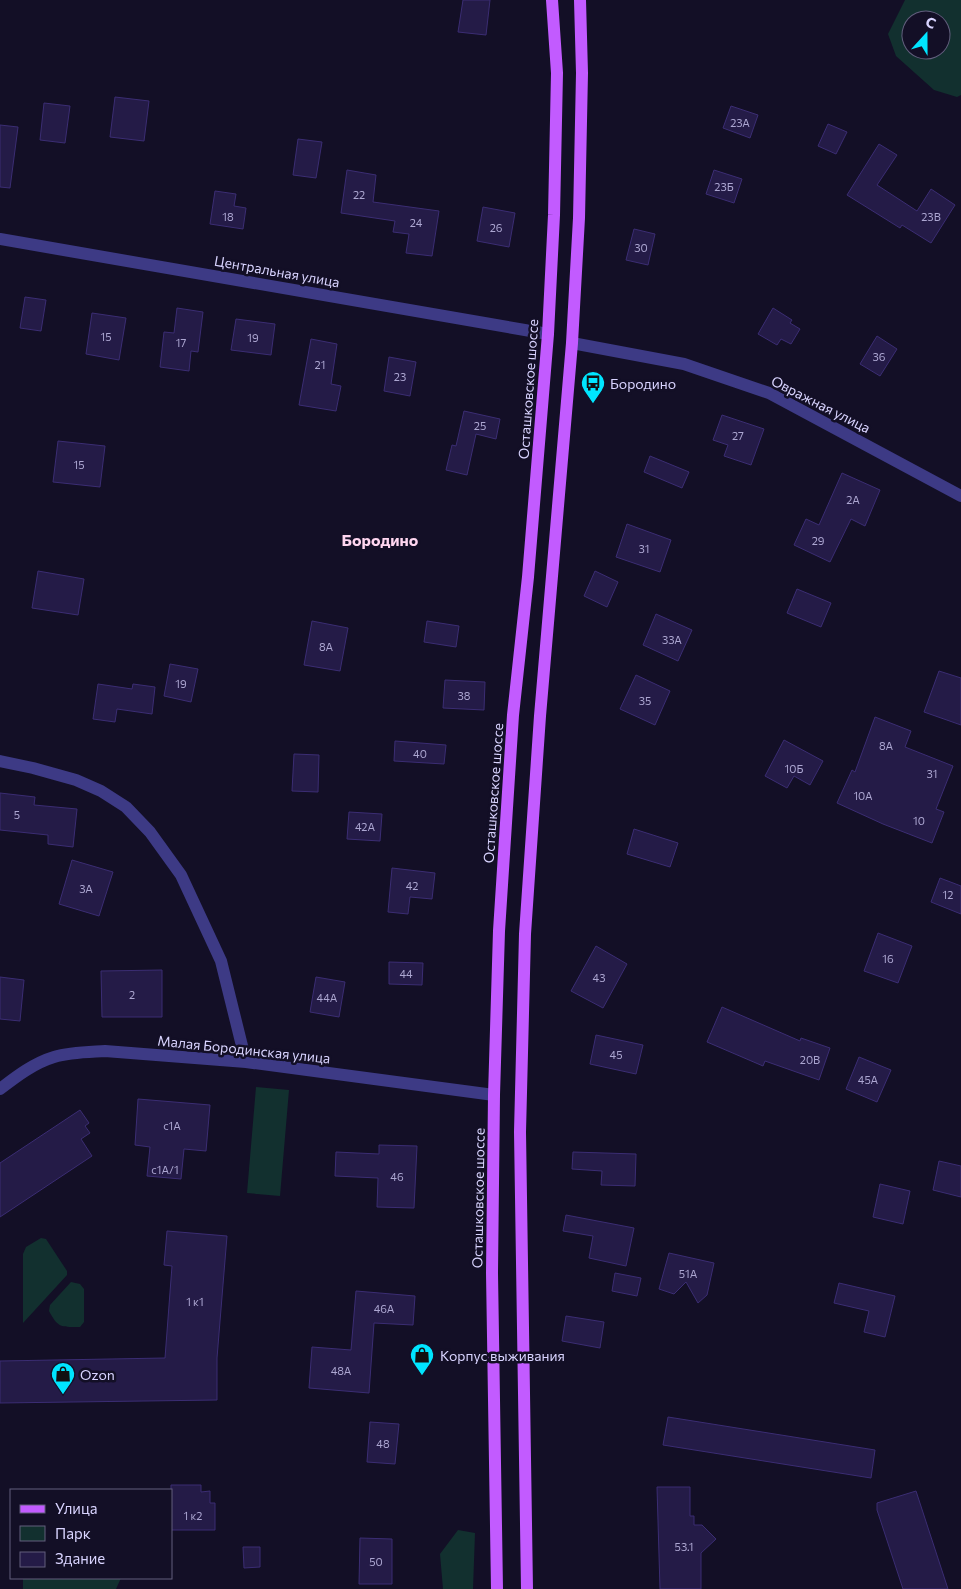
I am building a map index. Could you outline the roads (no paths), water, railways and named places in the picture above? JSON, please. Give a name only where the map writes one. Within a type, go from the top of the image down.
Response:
[{"type":"main road","name":"Осташковское шоссе","points":[[497,1589],[492,1274],[494,1095],[499,931],[513,725],[528,578],[548,334],[554,215],[556,73],[552,0]]},
{"type":"main road","points":[[527,1589],[520,1132],[525,934],[541,706],[572,343],[579,218],[582,73],[580,0]]},
{"type":"street","name":"Центральная улица","points":[[0,239],[548,334]]},
{"type":"street","name":"Овражная улица","points":[[572,343],[684,364],[770,393],[961,496]]},
{"type":"street","points":[[0,762],[33,768],[76,780],[102,791],[126,806],[150,832],[181,875],[221,961],[246,1062]]},
{"type":"street","name":"Малая Бородинская улица","points":[[0,1089],[28,1068],[55,1056],[105,1051],[246,1062],[494,1095]]},
{"type":"place","name":"Бородино","points":[[593,404]]},
{"type":"place","name":"Корпус выживания","points":[[422,1376]]},
{"type":"place","name":"Ozon","points":[[63,1395]]},
{"type":"district","name":"Бородино","points":[[380,539]]}]
